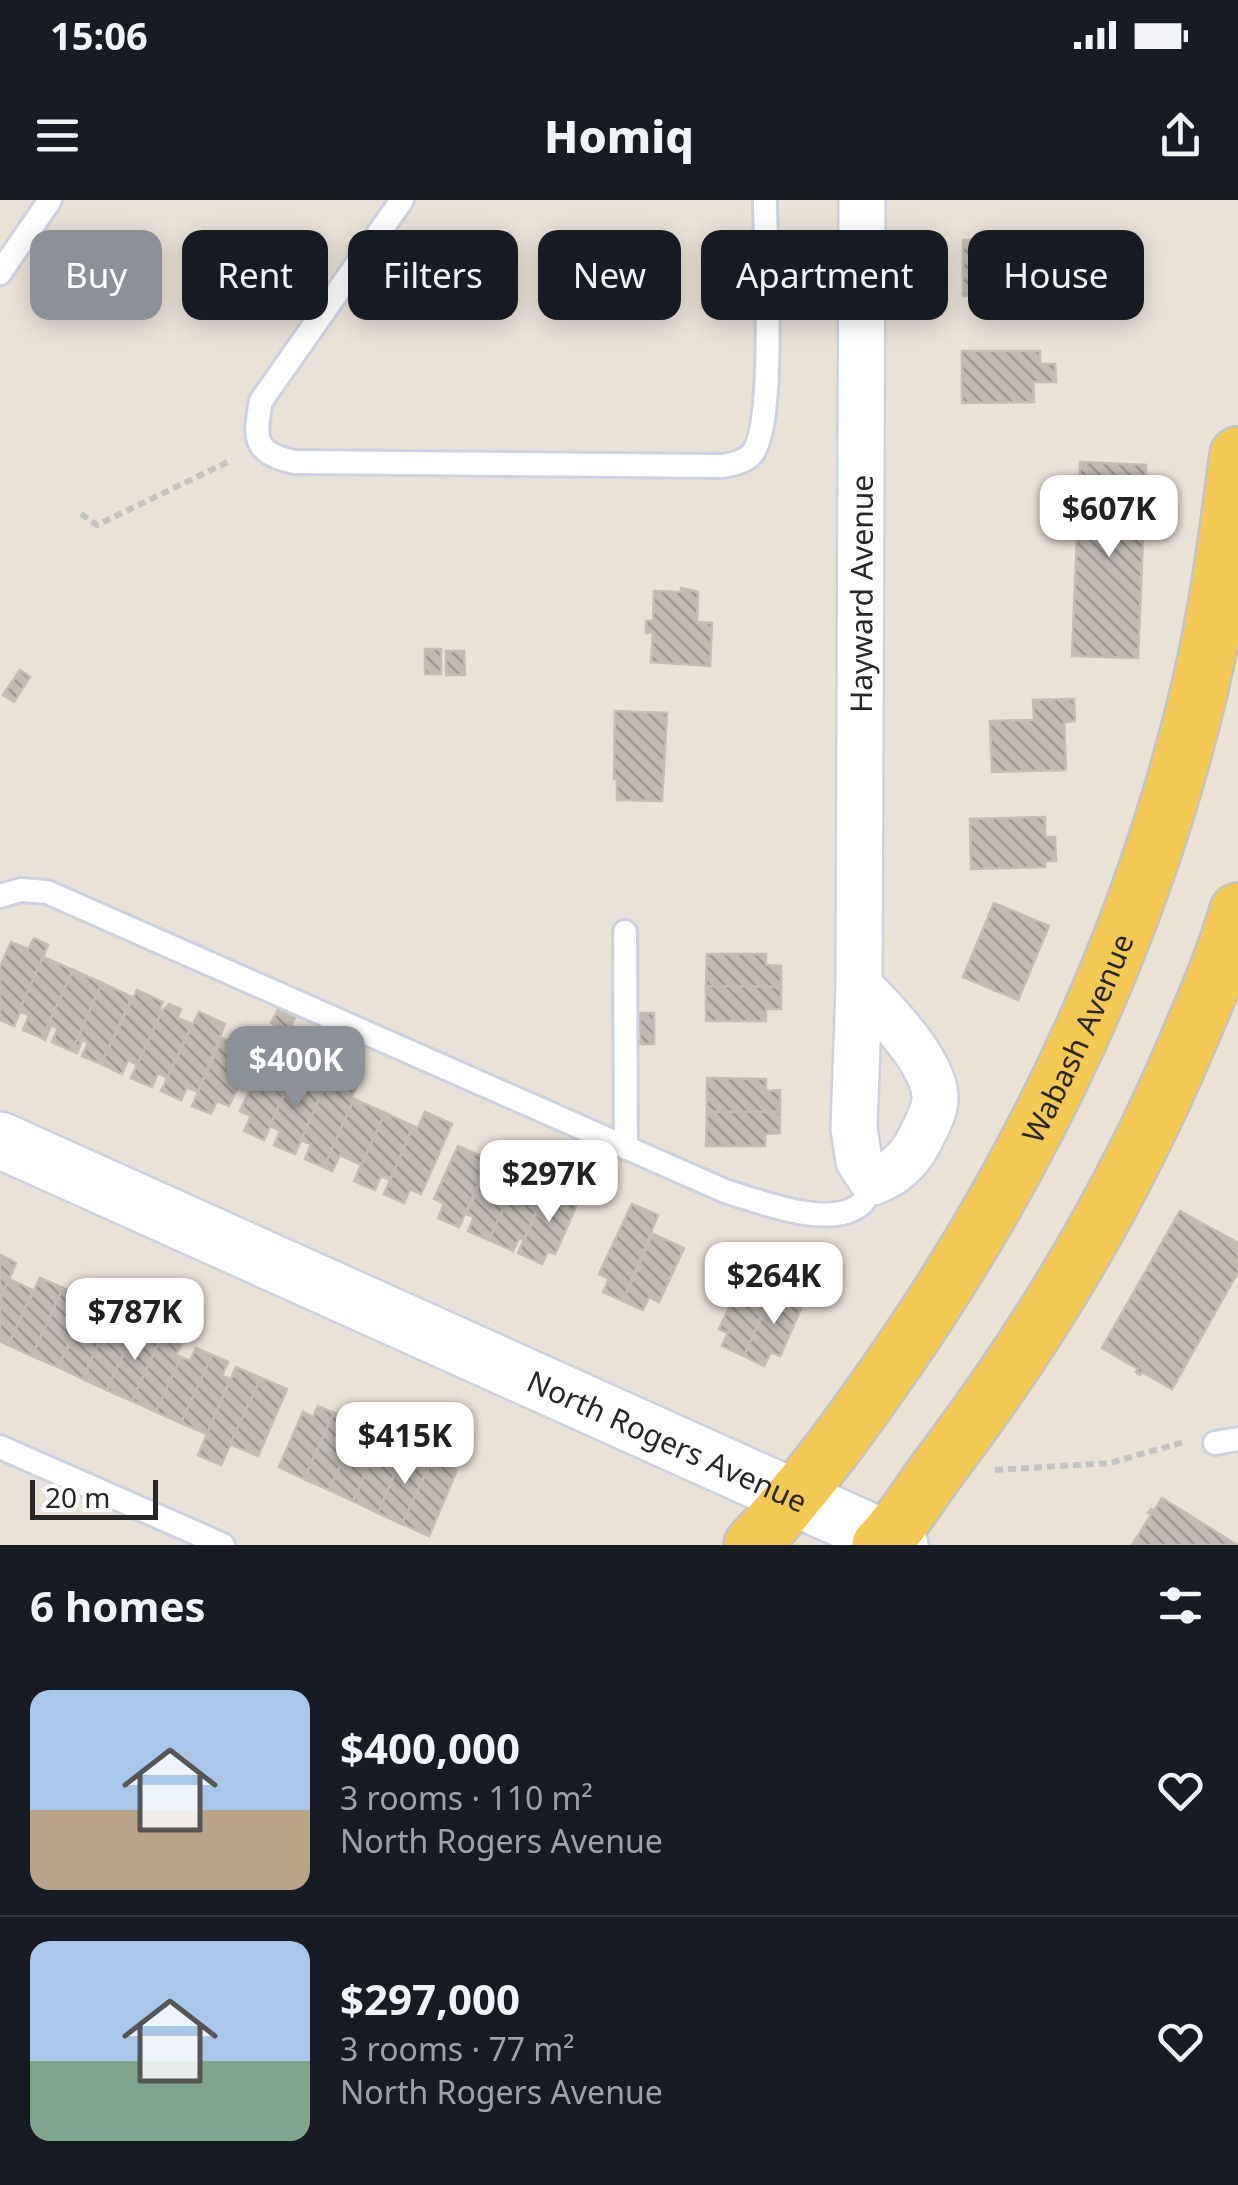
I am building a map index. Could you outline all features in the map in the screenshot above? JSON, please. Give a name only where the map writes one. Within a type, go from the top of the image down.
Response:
[{"type":"main road","name":"Wabash Avenue","points":[[752,1545],[796,1498],[877,1388],[974,1244],[1074,1053],[1127,926],[1170,800],[1200,686],[1222,576],[1238,455]]},
{"type":"main road","points":[[889,1543],[1041,1322],[1102,1218],[1169,1086],[1227,948],[1238,911]]},
{"type":"street","name":"Hayward Avenue","points":[[862,200],[859,986],[854,1128],[859,1161],[873,1182]]},
{"type":"street","points":[[859,986],[897,1024],[928,1074],[936,1097],[914,1152],[891,1176],[873,1182]]},
{"type":"street","name":"North Rogers Avenue","points":[[0,1140],[889,1543]]},
{"type":"lane","points":[[0,274],[50,200]]},
{"type":"lane","points":[[402,200],[261,401],[256,434],[260,446],[273,457],[295,462],[738,463],[752,454],[762,433],[767,390],[765,200]]},
{"type":"lane","points":[[0,896],[21,890],[47,892],[725,1191],[798,1212],[829,1214],[851,1210],[864,1201],[873,1182]]},
{"type":"lane","points":[[625,932],[626,1148]]},
{"type":"lane","points":[[0,1447],[223,1545]]},
{"type":"path","points":[[81,514],[97,525],[260,446]]},
{"type":"path","points":[[989,1470],[1097,1464],[1140,1455],[1178,1441],[1227,1441]]},
{"type":"building","points":[[963,240],[968,240],[968,296],[963,296]]},
{"type":"building","points":[[962,351],[1040,351],[1040,364],[1055,364],[1056,382],[1033,382],[1034,402],[962,403]]},
{"type":"building","points":[[1080,462],[1146,465],[1138,658],[1072,656]]},
{"type":"building","points":[[681,588],[698,592],[697,622],[712,623],[710,666],[651,662],[653,632],[646,633],[646,621],[653,621],[654,591],[681,592]]},
{"type":"building","points":[[425,649],[441,649],[441,674],[425,674]]},
{"type":"building","points":[[446,651],[464,651],[465,675],[446,675]]},
{"type":"building","points":[[20,670],[30,677],[14,702],[3,695]]},
{"type":"building","points":[[1074,699],[1075,721],[1064,722],[1066,770],[992,772],[990,721],[1034,720],[1033,700]]},
{"type":"building","points":[[615,711],[667,713],[662,801],[617,800]]},
{"type":"building","points":[[1045,817],[1045,837],[1055,837],[1056,861],[1045,861],[1045,867],[971,869],[970,819]]},
{"type":"building","points":[[994,903],[1049,926],[1018,1000],[963,977]]},
{"type":"building","points":[[34,938],[48,945],[14,1026],[0,1020],[0,967],[11,942],[28,949]]},
{"type":"building","points":[[707,954],[766,954],[766,965],[781,966],[781,987],[706,986]]},
{"type":"building","points":[[43,957],[73,970],[42,1038],[23,1030],[29,1015],[19,1011]]},
{"type":"building","points":[[73,970],[102,983],[72,1051],[52,1042],[58,1028],[51,1025],[45,1040],[42,1038]]},
{"type":"building","points":[[102,983],[132,997],[101,1064],[82,1056],[88,1043],[82,1040],[77,1053],[72,1051]]},
{"type":"building","points":[[706,986],[781,987],[781,1009],[766,1009],[766,1021],[706,1021]]},
{"type":"building","points":[[137,990],[163,1002],[159,1010],[162,1011],[138,1065],[128,1060],[122,1074],[101,1064]]},
{"type":"building","points":[[169,1004],[181,1009],[177,1018],[192,1024],[167,1078],[158,1073],[152,1087],[131,1078],[162,1011]]},
{"type":"building","points":[[278,1010],[295,1018],[288,1031],[271,1023]]},
{"type":"building","points":[[199,1012],[225,1024],[198,1092],[187,1087],[181,1100],[161,1091]]},
{"type":"building","points":[[640,1013],[654,1013],[654,1044],[640,1044]]},
{"type":"building","points":[[222,1038],[254,1053],[229,1106],[217,1101],[211,1114],[192,1106]]},
{"type":"building","points":[[264,1059],[294,1072],[264,1140],[244,1131],[251,1116],[240,1111]]},
{"type":"building","points":[[294,1072],[325,1086],[295,1154],[274,1145],[280,1131],[270,1126]]},
{"type":"building","points":[[333,1076],[357,1086],[324,1167],[305,1159],[311,1144],[301,1140]]},
{"type":"building","points":[[707,1078],[766,1079],[766,1091],[780,1090],[780,1112],[707,1112]]},
{"type":"building","points":[[354,1099],[385,1113],[362,1165],[340,1155],[332,1171],[324,1167]]},
{"type":"building","points":[[425,1112],[452,1124],[421,1194],[410,1189],[404,1203],[384,1194],[413,1126],[418,1128]]},
{"type":"building","points":[[707,1112],[780,1112],[780,1133],[765,1134],[765,1146],[706,1146]]},
{"type":"building","points":[[385,1113],[413,1126],[390,1180],[381,1176],[375,1190],[354,1181]]},
{"type":"building","points":[[499,1145],[523,1156],[515,1172],[520,1173],[489,1240],[468,1231],[474,1217],[466,1214]]},
{"type":"building","points":[[458,1146],[489,1160],[459,1227],[438,1218],[444,1204],[434,1199]]},
{"type":"building","points":[[527,1156],[553,1168],[524,1240],[519,1238],[513,1251],[489,1240]]},
{"type":"building","points":[[549,1186],[579,1200],[555,1254],[548,1251],[542,1264],[518,1253]]},
{"type":"building","points":[[632,1204],[658,1215],[623,1301],[603,1292],[609,1279],[599,1274]]},
{"type":"building","points":[[1180,1211],[1238,1243],[1238,1272],[1172,1389],[1142,1372],[1140,1375],[1138,1369],[1102,1348]]},
{"type":"building","points":[[653,1234],[684,1248],[659,1302],[649,1297],[643,1310],[623,1301]]},
{"type":"building","points":[[0,1257],[16,1263],[0,1300]]},
{"type":"building","points":[[744,1275],[774,1288],[744,1356],[722,1346],[728,1333],[719,1329]]},
{"type":"building","points":[[40,1278],[63,1288],[32,1356],[8,1345]]},
{"type":"building","points":[[9,1279],[33,1290],[8,1345],[0,1341],[0,1300]]},
{"type":"building","points":[[63,1288],[88,1299],[58,1367],[32,1356]]},
{"type":"building","points":[[774,1288],[804,1302],[780,1356],[771,1352],[764,1366],[744,1356]]},
{"type":"building","points":[[92,1301],[113,1310],[83,1379],[58,1367]]},
{"type":"building","points":[[113,1310],[135,1320],[107,1390],[83,1379]]},
{"type":"building","points":[[146,1325],[163,1333],[132,1401],[107,1390],[132,1335],[140,1339]]},
{"type":"building","points":[[163,1333],[182,1342],[176,1355],[181,1357],[156,1412],[132,1401]]},
{"type":"building","points":[[196,1348],[212,1355],[181,1423],[156,1412],[181,1357],[190,1361]]},
{"type":"building","points":[[212,1355],[228,1362],[222,1376],[230,1379],[207,1434],[181,1423]]},
{"type":"building","points":[[236,1367],[261,1378],[221,1465],[198,1455]]},
{"type":"building","points":[[261,1378],[287,1389],[258,1456],[230,1444]]},
{"type":"building","points":[[318,1406],[334,1413],[304,1479],[279,1467],[303,1412],[313,1417]]},
{"type":"building","points":[[334,1413],[351,1421],[346,1433],[353,1437],[329,1490],[304,1479]]},
{"type":"building","points":[[360,1426],[383,1436],[353,1501],[329,1490]]},
{"type":"building","points":[[383,1436],[407,1447],[378,1513],[353,1501]]},
{"type":"building","points":[[415,1450],[433,1458],[402,1524],[378,1513],[401,1459],[410,1462]]},
{"type":"building","points":[[433,1458],[457,1470],[429,1536],[402,1524]]},
{"type":"building","points":[[1162,1498],[1237,1545],[1132,1545],[1151,1515],[1148,1513],[1154,1511]]}]
